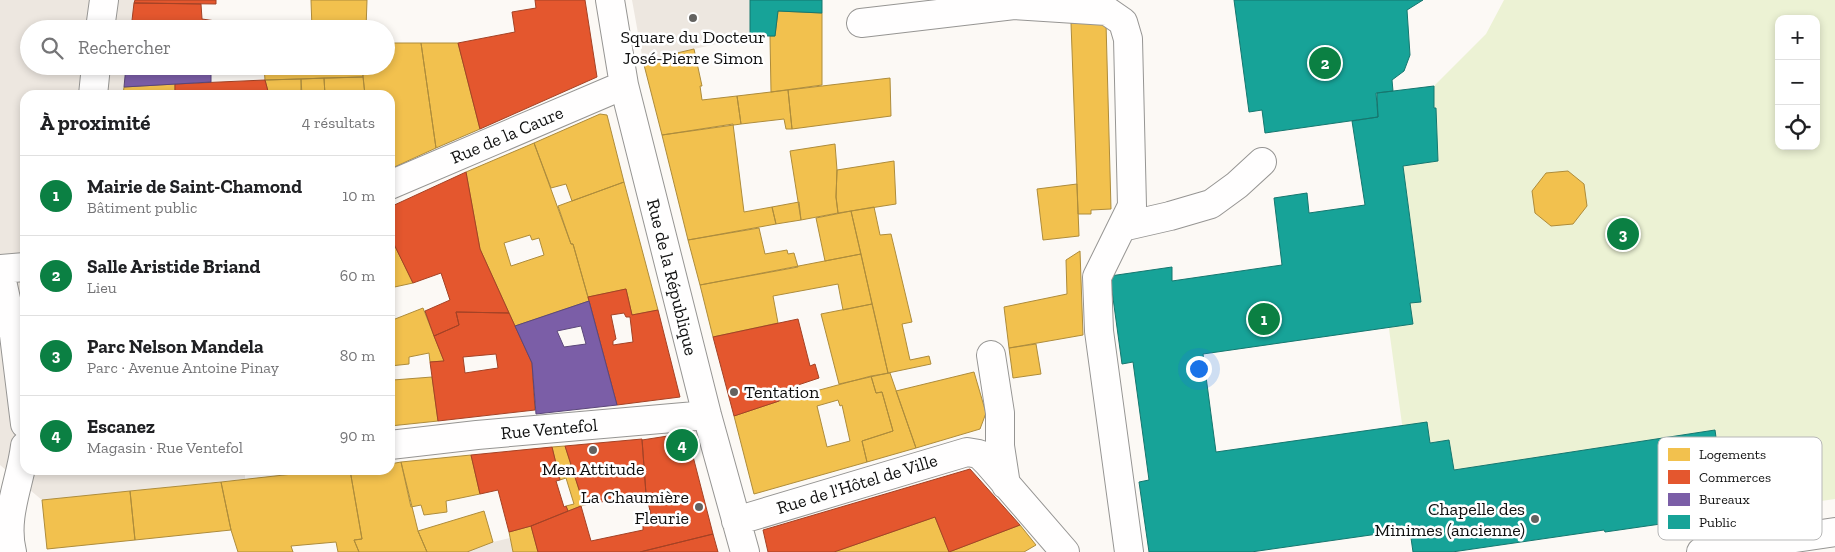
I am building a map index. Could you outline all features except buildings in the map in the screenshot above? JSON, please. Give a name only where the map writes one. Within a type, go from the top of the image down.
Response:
[{"type":"street","points":[[101,20],[104,0]]},
{"type":"street","name":"Rue de la République","points":[[610,0],[624,85],[707,415],[745,552]]},
{"type":"street","points":[[861,23],[1014,5],[1108,11],[1123,22],[1128,39],[1132,206],[1097,277],[1099,332],[1129,552]]},
{"type":"street","points":[[94,90],[95,75]]},
{"type":"street","name":"Rue de la Caure","points":[[395,184],[624,85]]},
{"type":"street","points":[[1122,227],[1211,204],[1237,185],[1262,162]]},
{"type":"street","points":[[20,269],[1,276],[14,335],[20,384]]},
{"type":"street","points":[[991,355],[1000,413],[1000,446],[1006,485],[1065,552]]},
{"type":"street","name":"Rue Ventefol","points":[[395,444],[477,435],[707,415]]},
{"type":"street","name":"Rue de l'Hôtel de Ville","points":[[736,520],[967,452],[979,454],[1006,485]]},
{"type":"street","points":[[12,552],[10,544],[10,516],[20,475]]},
{"type":"street","points":[[1822,537],[1835,532]]},
{"type":"street","points":[[1701,552],[1800,545],[1813,540]]},
{"type":"green space","points":[[1504,0],[1835,0],[1835,499],[1822,501],[1822,437],[1716,437],[1715,430],[1658,437],[1658,439],[1454,470],[1449,440],[1405,446],[1386,307],[1421,301],[1403,166],[1438,161],[1436,108],[1434,108],[1434,86],[1486,34]]},
{"type":"shaded area","points":[[0,0],[135,0],[132,20],[20,20],[20,75],[126,75],[124,90],[20,90],[20,475],[245,475],[245,479],[42,500],[0,465]]},
{"type":"shaded area","name":"Square du Docteur José-Pierre Simon","points":[[632,0],[750,0],[750,36],[643,61]]},
{"type":"shaded area","points":[[510,538],[513,552],[467,552],[493,542]]},
{"type":"place","name":"Square du Docteur José-Pierre Simon","points":[[693,18]]},
{"type":"place","name":"Salle Aristide Briand","points":[[1325,63]]},
{"type":"place","name":"Parc Nelson Mandela","points":[[1623,234]]},
{"type":"place","name":"Mairie de Saint-Chamond","points":[[1264,319]]},
{"type":"place","name":"Tentation","points":[[734,392]]},
{"type":"place","name":"Escanez","points":[[682,445]]},
{"type":"place","name":"Men Attitude","points":[[593,450]]},
{"type":"place","name":"La Chaumière Fleurie","points":[[699,507]]},
{"type":"place","name":"Chapelle des Minimes (ancienne)","points":[[1535,519]]}]
